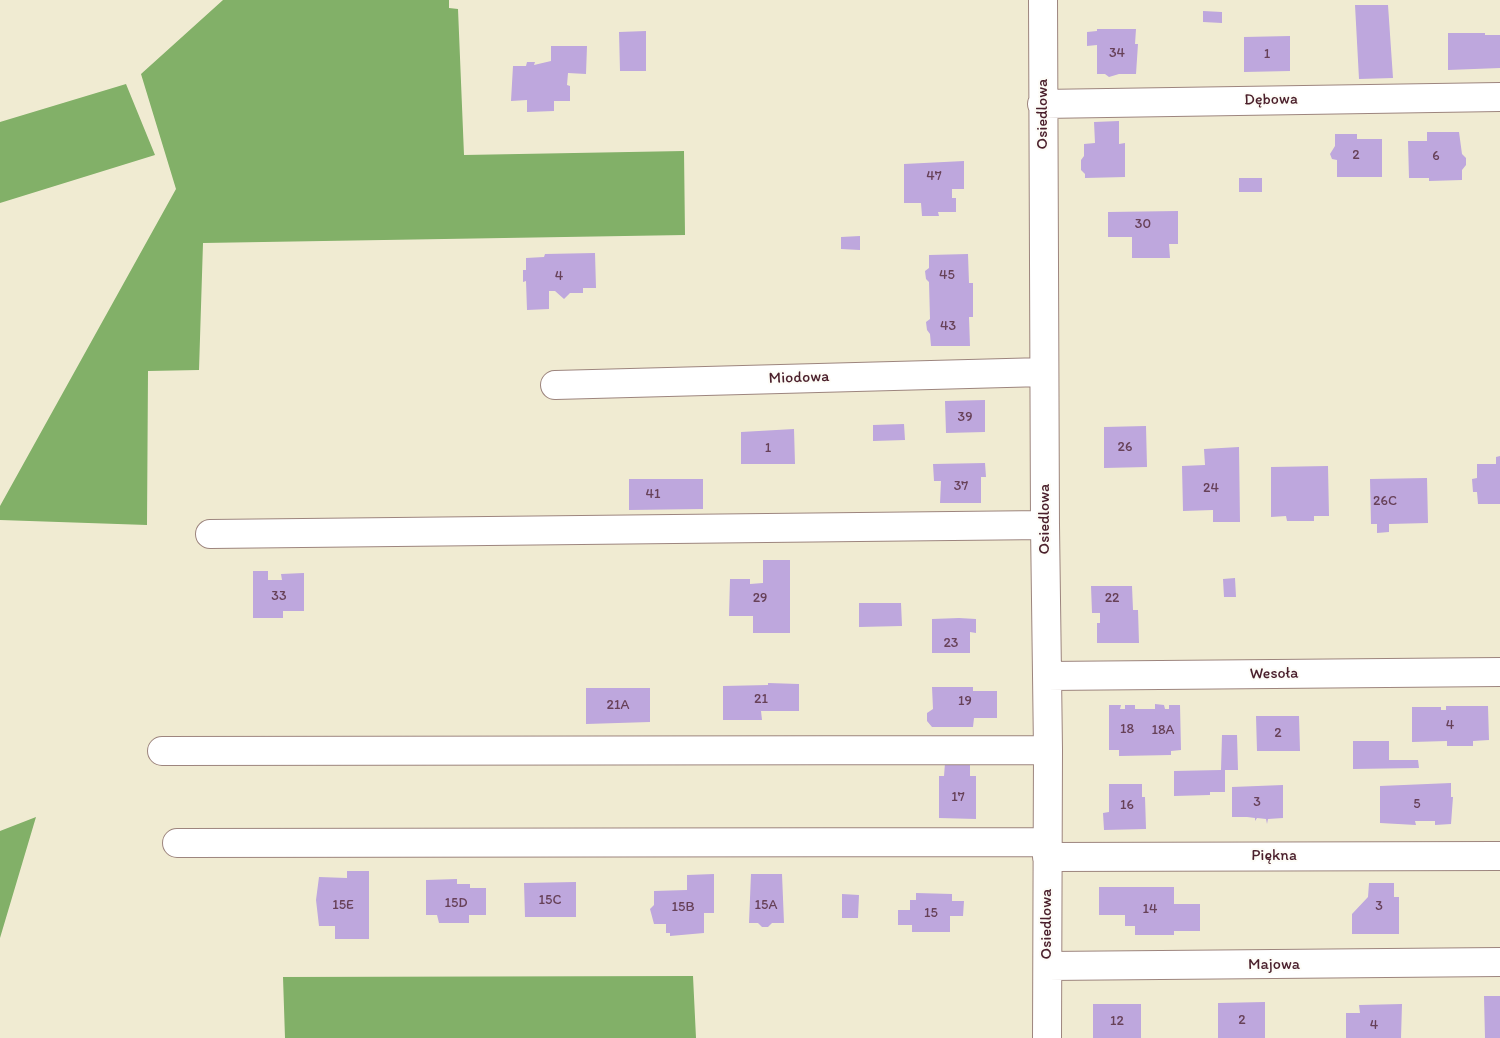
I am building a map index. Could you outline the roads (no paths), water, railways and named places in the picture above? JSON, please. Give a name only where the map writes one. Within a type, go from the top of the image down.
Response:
[{"type":"street","name":"Osiedlowa","points":[[1043,0],[1042,104],[1048,750],[1047,1038]]},
{"type":"street","name":"Dębowa","points":[[1042,104],[1500,97]]},
{"type":"street","name":"Miodowa","points":[[555,385],[1044,372]]},
{"type":"street","points":[[210,534],[1045,525]]},
{"type":"street","name":"Wesoła","points":[[1047,676],[1500,672]]},
{"type":"street","points":[[162,751],[1048,750]]},
{"type":"street","name":"Piękna","points":[[177,843],[1047,850],[1500,856]]},
{"type":"street","name":"Majowa","points":[[1048,966],[1500,962]]}]
